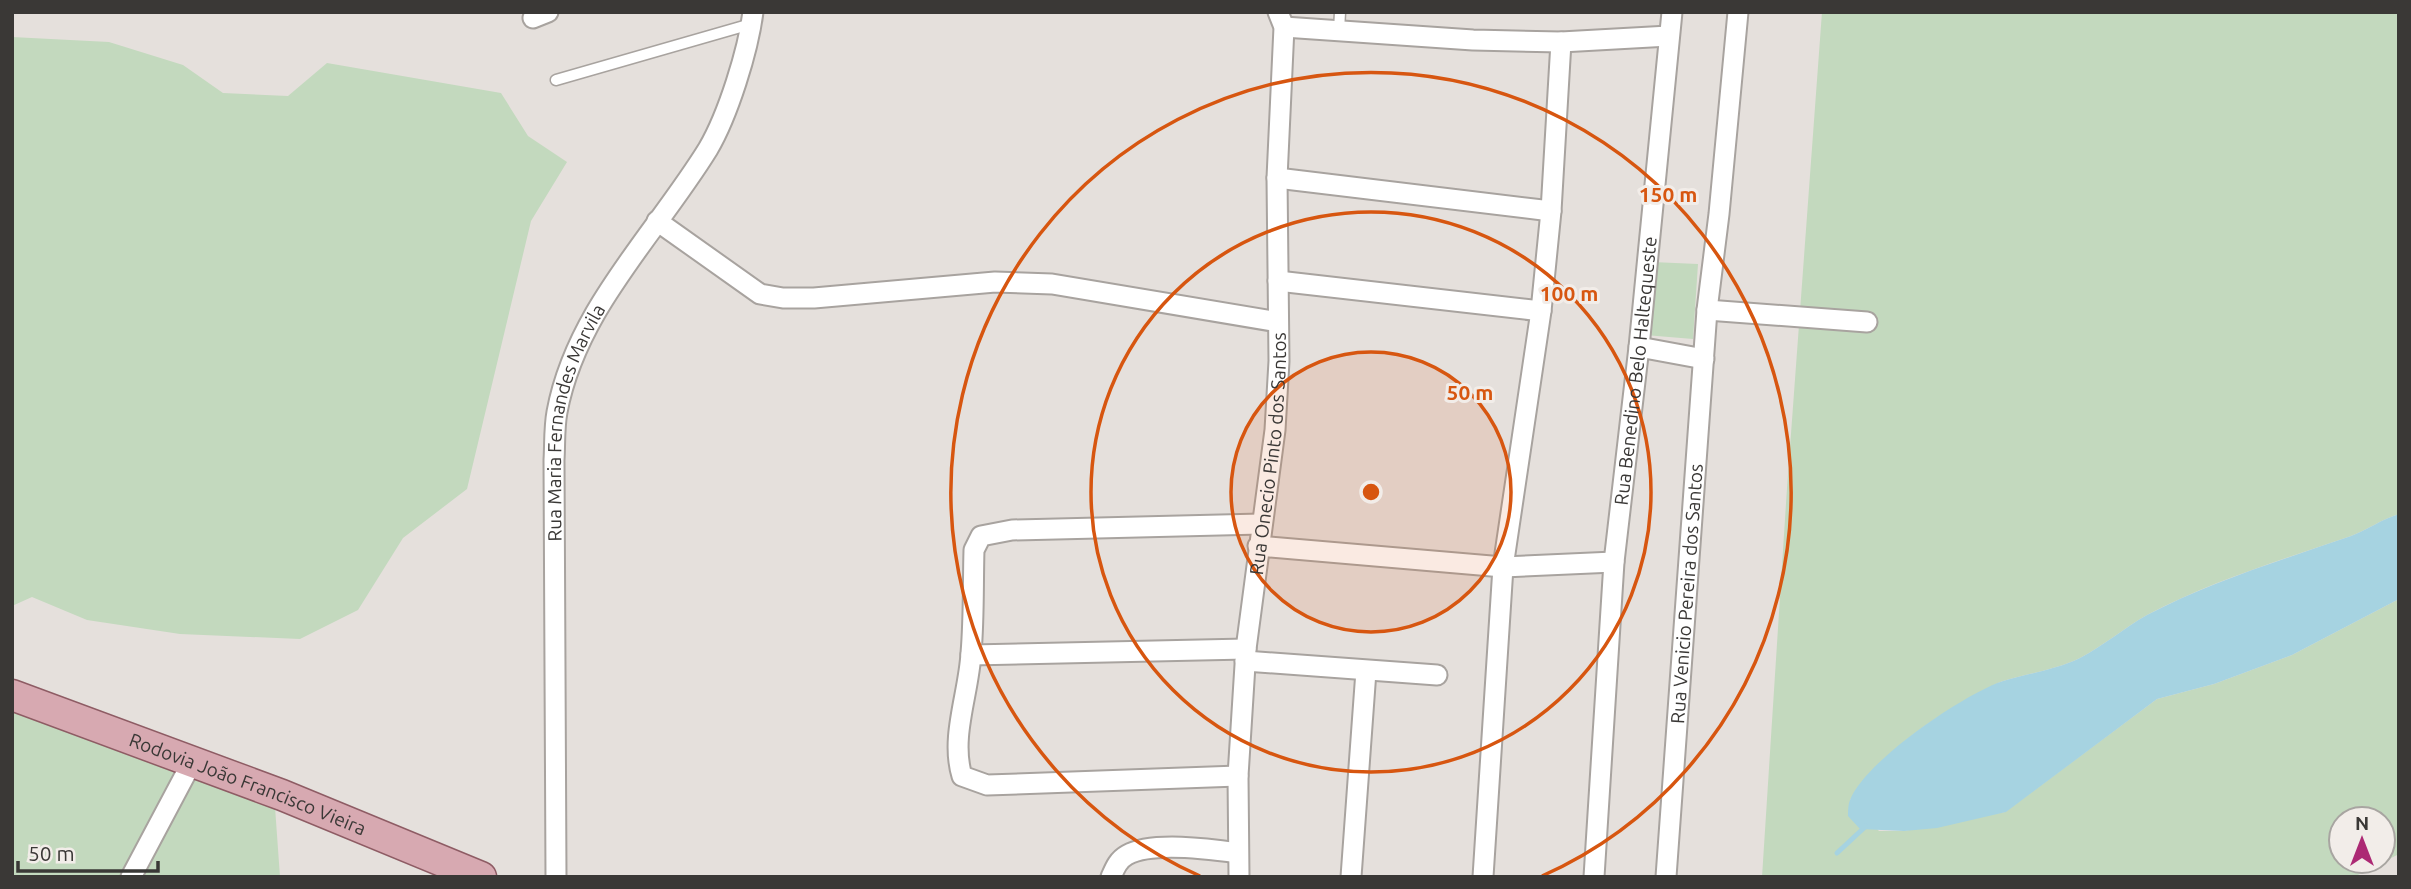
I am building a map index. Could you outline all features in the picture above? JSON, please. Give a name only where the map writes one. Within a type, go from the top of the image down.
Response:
[{"type":"main road","name":"Rodovia João Francisco Vieira","points":[[12,695],[356,823],[481,877]]},
{"type":"street","name":"Rua Benedino Belo Haltequeste","points":[[1594,877],[1614,562],[1639,347],[1672,12]]},
{"type":"street","name":"Rua Venicio Pereira dos Santos","points":[[1666,877],[1707,310],[1738,12]]},
{"type":"street","name":"Rua Maria Fernandes Marvila","points":[[556,877],[556,413],[568,373],[595,314],[622,270],[709,148],[725,111],[752,18]]},
{"type":"street","name":"Rua Onecio Pinto dos Santos","points":[[1238,877],[1238,776],[1246,655],[1275,430],[1281,20],[1339,22],[1473,40],[1561,42],[1669,36]]},
{"type":"street","points":[[1483,877],[1503,567],[1541,311],[1551,211],[1561,42]]},
{"type":"street","points":[[1277,178],[1551,211]]},
{"type":"street","points":[[657,221],[760,294],[783,298],[814,298],[995,282],[1052,284],[1278,322]]},
{"type":"street","points":[[1278,281],[1541,311]]},
{"type":"street","points":[[1707,310],[1867,322]]},
{"type":"street","points":[[1639,347],[1704,359]]},
{"type":"street","points":[[1238,776],[987,785],[961,776],[957,747],[971,655],[974,550],[981,536],[1012,530],[1261,524]]},
{"type":"street","points":[[1258,546],[1503,567],[1614,562]]},
{"type":"street","points":[[971,655],[1246,655],[1366,671],[1437,675]]},
{"type":"street","points":[[1351,877],[1366,671]]},
{"type":"street","points":[[131,877],[192,762]]},
{"type":"street","points":[[1111,877],[1116,865],[1126,855],[1141,850],[1206,848],[1238,853]]},
{"type":"lane","points":[[556,80],[752,18]]},
{"type":"green space","points":[[1822,12],[2399,12],[2399,514],[2351,536],[2196,592],[2147,615],[2071,662],[1993,686],[1939,716],[1906,740],[1876,768],[1850,800],[1879,831],[1904,831],[2005,812],[2157,699],[2214,684],[2292,655],[2399,599],[2399,854],[2397,855],[2397,805],[2327,805],[2327,875],[2358,875],[2354,877],[1762,877]]},
{"type":"green space","points":[[12,37],[109,42],[183,65],[223,93],[288,96],[327,63],[501,93],[528,136],[567,162],[531,221],[467,489],[403,538],[358,610],[300,639],[180,634],[87,620],[32,597],[12,606]]},
{"type":"green space","points":[[1652,262],[1698,264],[1693,339],[1645,335]]},
{"type":"green space","points":[[12,708],[275,807],[280,877],[12,877]]},
{"type":"water","points":[[2399,514],[2399,599],[2292,655],[2214,684],[2157,699],[2006,812],[1937,828],[1904,831],[1860,829],[1848,816],[1850,800],[1859,784],[1875,767],[1941,714],[1986,688],[2071,662],[2147,615],[2172,603],[2248,572],[2351,536]]},
{"type":"waterway","points":[[1837,853],[1866,826]]}]
